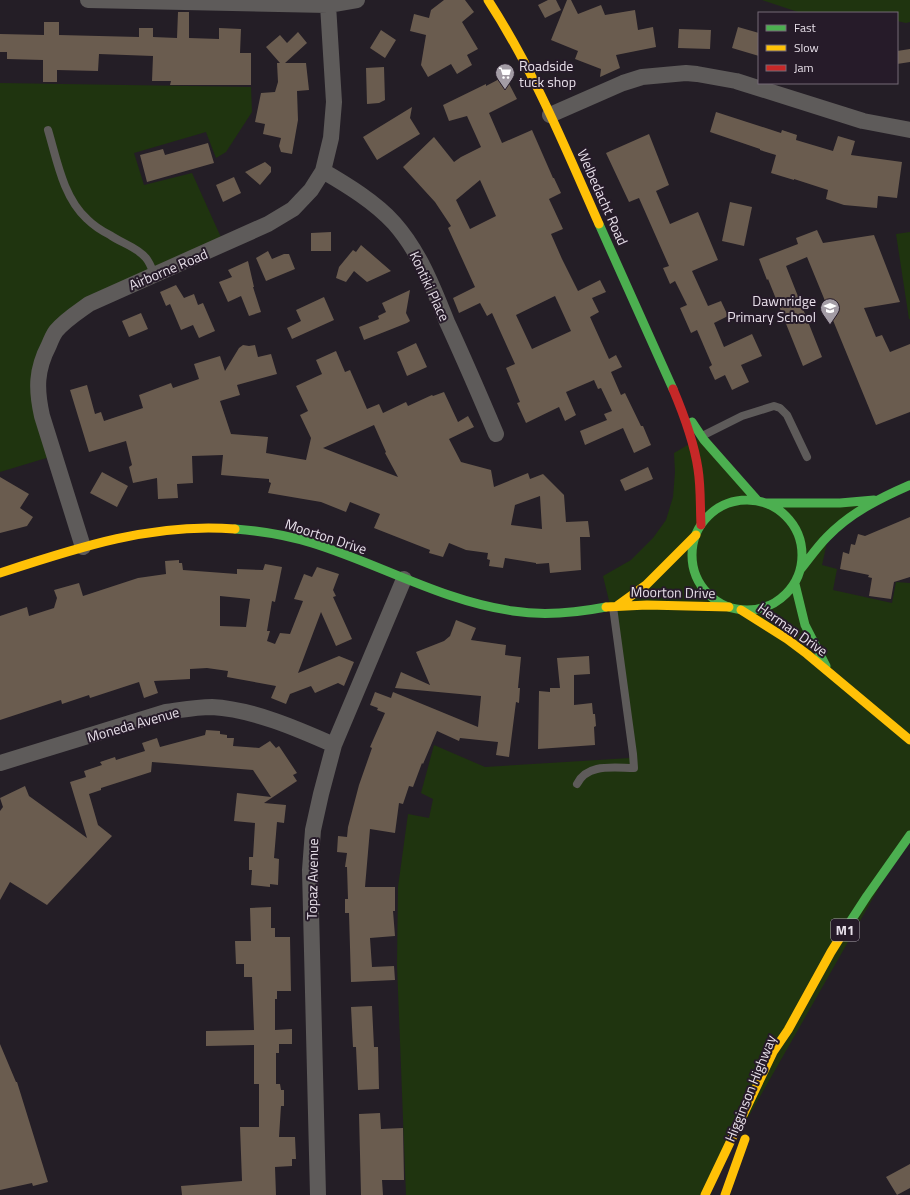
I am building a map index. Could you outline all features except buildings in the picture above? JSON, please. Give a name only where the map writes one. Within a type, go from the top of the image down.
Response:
[{"type":"main road","name":"Welbedacht Road","points":[[488,0],[518,48],[550,115],[646,325],[683,410],[697,464],[701,525]]},
{"type":"main road","name":"Welbedacht Road","points":[[683,410],[702,436],[757,500]]},
{"type":"main road","points":[[800,570],[827,537],[852,515],[877,500],[910,485]]},
{"type":"main road","points":[[741,500],[757,500],[767,503],[784,514],[797,530],[802,550],[800,570],[795,584],[772,604],[757,609],[741,610],[729,607],[710,596],[697,578],[692,556],[696,535],[701,525],[712,513],[725,504],[741,500]]},
{"type":"main road","points":[[767,503],[840,503],[877,500]]},
{"type":"main road","name":"Moorton Drive","points":[[0,573],[83,547],[130,536],[193,528],[241,530],[275,534],[311,543],[455,598],[505,610],[532,613],[563,613],[615,606],[650,605],[729,607]]},
{"type":"main road","name":"Moorton Drive","points":[[615,606],[646,584],[696,535]]},
{"type":"main road","name":"Herman Drive","points":[[795,584],[805,625],[829,672]]},
{"type":"main road","name":"Herman Drive","points":[[741,610],[787,639],[910,740]]},
{"type":"main road","name":"M1","points":[[788,1030],[831,952],[867,896],[910,835]]},
{"type":"main road","name":"Higginson Highway","points":[[766,1089],[788,1030]]},
{"type":"main road","name":"Higginson Highway","points":[[705,1195],[773,1052],[788,1030]]},
{"type":"main road","name":"Higginson Highway","points":[[725,1195],[748,1132]]},
{"type":"street","points":[[88,0],[328,5],[357,0]]},
{"type":"street","name":"Airborne Road","points":[[83,547],[42,416],[38,396],[38,376],[44,353],[55,332],[68,319],[89,304],[268,224],[293,209],[311,190],[322,172],[331,138],[334,102],[328,5]]},
{"type":"street","points":[[550,115],[623,83],[642,77],[686,73],[736,80],[863,121],[910,130]]},
{"type":"street","name":"Kontiki Place","points":[[322,172],[362,196],[379,209],[394,222],[410,244],[427,274],[496,434]]},
{"type":"street","name":"Topaz Avenue","points":[[318,1195],[310,870],[313,830],[334,745],[404,579]]},
{"type":"street","name":"Moneda Avenue","points":[[0,763],[166,712],[193,708],[212,707],[254,714],[334,745]]},
{"type":"lane","points":[[48,130],[65,183],[75,205],[87,219],[104,231],[140,252],[148,261],[154,274]]},
{"type":"lane","points":[[702,436],[742,416],[774,406],[780,408],[787,415],[807,458]]},
{"type":"lane","points":[[577,784],[588,771],[595,768],[634,768],[634,754],[615,606]]},
{"type":"green space","points":[[762,0],[910,0],[910,22],[906,23],[898,21],[898,12],[798,12]]},
{"type":"green space","points":[[0,83],[251,87],[252,112],[226,152],[216,158],[206,132],[134,153],[144,185],[192,173],[224,244],[68,319],[37,376],[53,456],[0,472]]},
{"type":"green space","points":[[910,232],[910,319],[909,319],[896,234]]},
{"type":"green space","points":[[703,436],[758,499],[877,499],[828,538],[822,565],[837,569],[833,590],[892,603],[896,582],[910,583],[910,833],[704,1195],[406,1195],[397,965],[398,887],[408,814],[429,818],[433,799],[421,793],[434,745],[485,767],[630,758],[611,609],[603,576],[631,560],[653,538],[666,520],[673,497],[675,472],[674,453]]},
{"type":"traffic: fast","points":[[599,224],[673,389]]},
{"type":"traffic: fast","points":[[692,422],[704,440],[757,500]]},
{"type":"traffic: fast","points":[[800,570],[823,541],[836,528],[855,513],[910,485]]},
{"type":"traffic: fast","points":[[747,500],[768,504],[786,516],[798,534],[802,555],[798,576],[786,594],[768,606],[747,610],[726,606],[708,594],[696,576],[692,555],[696,534],[708,516],[726,504],[747,500]]},
{"type":"traffic: fast","points":[[767,503],[840,503],[874,500]]},
{"type":"traffic: fast","points":[[235,529],[274,534],[312,543],[362,561],[436,591],[487,606],[525,613],[548,614],[583,611],[606,607]]},
{"type":"traffic: fast","points":[[795,584],[805,625],[826,666]]},
{"type":"traffic: fast","points":[[841,936],[910,835]]},
{"type":"traffic: slow","points":[[488,0],[520,54],[548,110],[599,224]]},
{"type":"traffic: slow","points":[[0,573],[86,546],[145,533],[175,529],[235,529]]},
{"type":"traffic: slow","points":[[617,606],[646,585],[696,535]]},
{"type":"traffic: slow","points":[[606,607],[647,605],[729,607]]},
{"type":"traffic: slow","points":[[741,610],[787,639],[807,654],[910,740]]},
{"type":"traffic: slow","points":[[705,1195],[773,1052],[788,1030],[841,936]]},
{"type":"traffic: slow","points":[[725,1195],[745,1139]]},
{"type":"traffic: jam","points":[[673,389],[694,449],[700,483],[701,525]]},
{"type":"place","name":"Roadside tuck shop","points":[[505,90]]},
{"type":"place","name":"Dawnridge Primary School","points":[[830,325]]}]
